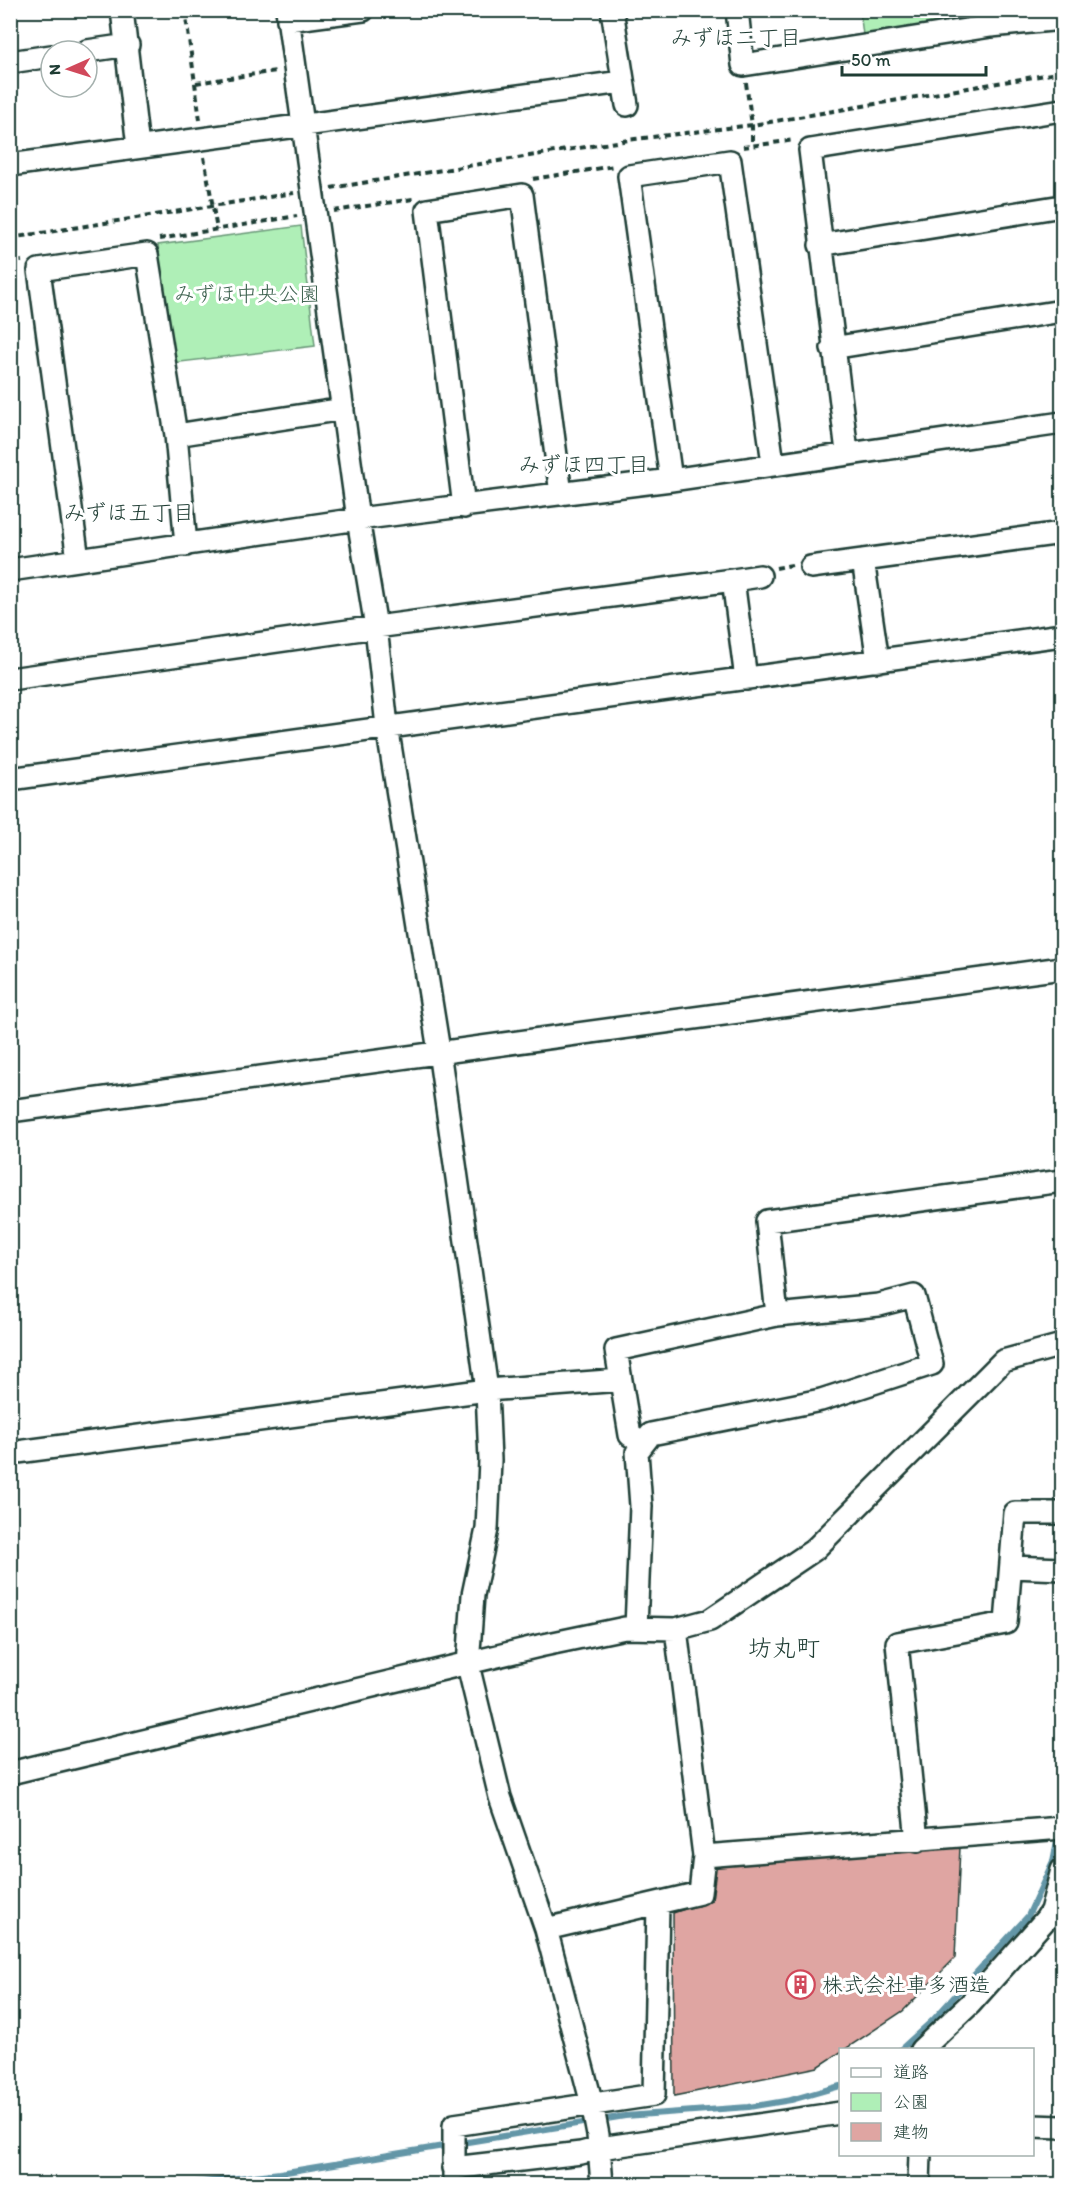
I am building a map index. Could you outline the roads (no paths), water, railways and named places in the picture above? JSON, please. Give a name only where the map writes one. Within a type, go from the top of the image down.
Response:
[{"type":"street","points":[[122,10],[128,45],[138,147]]},
{"type":"street","points":[[363,10],[287,15],[358,519],[376,627],[387,726],[439,1051],[487,1390],[490,1460],[487,1529],[472,1596],[468,1665],[500,1797],[546,1929],[596,2126],[602,2184]]},
{"type":"street","points":[[612,10],[627,105]]},
{"type":"street","points":[[737,10],[743,65],[989,18],[1062,19]]},
{"type":"street","points":[[99,49],[128,45]]},
{"type":"street","points":[[10,62],[39,58]]},
{"type":"street","points":[[10,165],[622,82]]},
{"type":"street","points":[[847,452],[832,348],[810,150],[1062,110]]},
{"type":"street","points":[[671,480],[629,176],[730,161],[773,463]]},
{"type":"street","points":[[464,507],[426,210],[522,195],[561,494]]},
{"type":"street","points":[[820,245],[1062,206]]},
{"type":"street","points":[[78,560],[39,270],[147,254],[176,435],[186,545]]},
{"type":"street","points":[[832,348],[1062,311]]},
{"type":"street","points":[[176,435],[343,409]]},
{"type":"street","points":[[10,570],[358,519],[671,480],[847,452],[1062,423]]},
{"type":"street","points":[[811,567],[1062,533]]},
{"type":"street","points":[[863,560],[878,661]]},
{"type":"street","points":[[10,680],[376,627],[760,576]]},
{"type":"street","points":[[733,580],[746,679]]},
{"type":"street","points":[[10,779],[1062,635]]},
{"type":"street","points":[[10,1111],[1062,968]]},
{"type":"street","points":[[777,1315],[768,1221],[1062,1181]]},
{"type":"street","points":[[636,1628],[641,1506],[637,1452],[651,1434],[822,1400],[932,1364],[914,1296],[879,1305],[777,1315],[616,1350],[630,1435],[643,1444]]},
{"type":"street","points":[[10,1773],[468,1665],[539,1646],[625,1628],[676,1629],[710,1620],[814,1550],[1003,1361],[1062,1345]]},
{"type":"street","points":[[10,1453],[487,1390],[621,1380]]},
{"type":"street","points":[[917,1841],[897,1643],[1006,1623],[1015,1513],[1062,1513]]},
{"type":"street","points":[[1012,1568],[1062,1569]]},
{"type":"street","points":[[546,1929],[658,1905],[700,1893],[704,1856],[676,1629]]},
{"type":"street","points":[[704,1856],[917,1841],[1058,1828]]},
{"type":"street","points":[[922,2048],[970,2004],[1046,1919],[1051,1911],[1062,1870]]},
{"type":"street","points":[[658,1905],[654,2095],[596,2126],[581,2153],[454,2171],[454,2125],[596,2126],[758,2127],[839,2113]]},
{"type":"street","points":[[1034,2126],[1062,2127]]},
{"type":"street","points":[[919,2184],[920,2156]]},
{"type":"waterway","points":[[902,2048],[933,2020],[1028,1916],[1053,1861],[1062,1816]]},
{"type":"waterway","points":[[186,2184],[280,2173],[625,2116],[749,2107],[791,2100],[839,2086]]},
{"type":"place","name":"株式会社車多酒造","points":[[801,1984]]},
{"type":"district","name":"みずほ二丁目","points":[[736,37]]},
{"type":"district","name":"みずほ四丁目","points":[[584,464]]},
{"type":"district","name":"みずほ五丁目","points":[[129,512]]},
{"type":"district","name":"坊丸町","points":[[784,1647]]},
{"type":"park label","name":"みずほ中央公園","points":[[247,293]]}]
